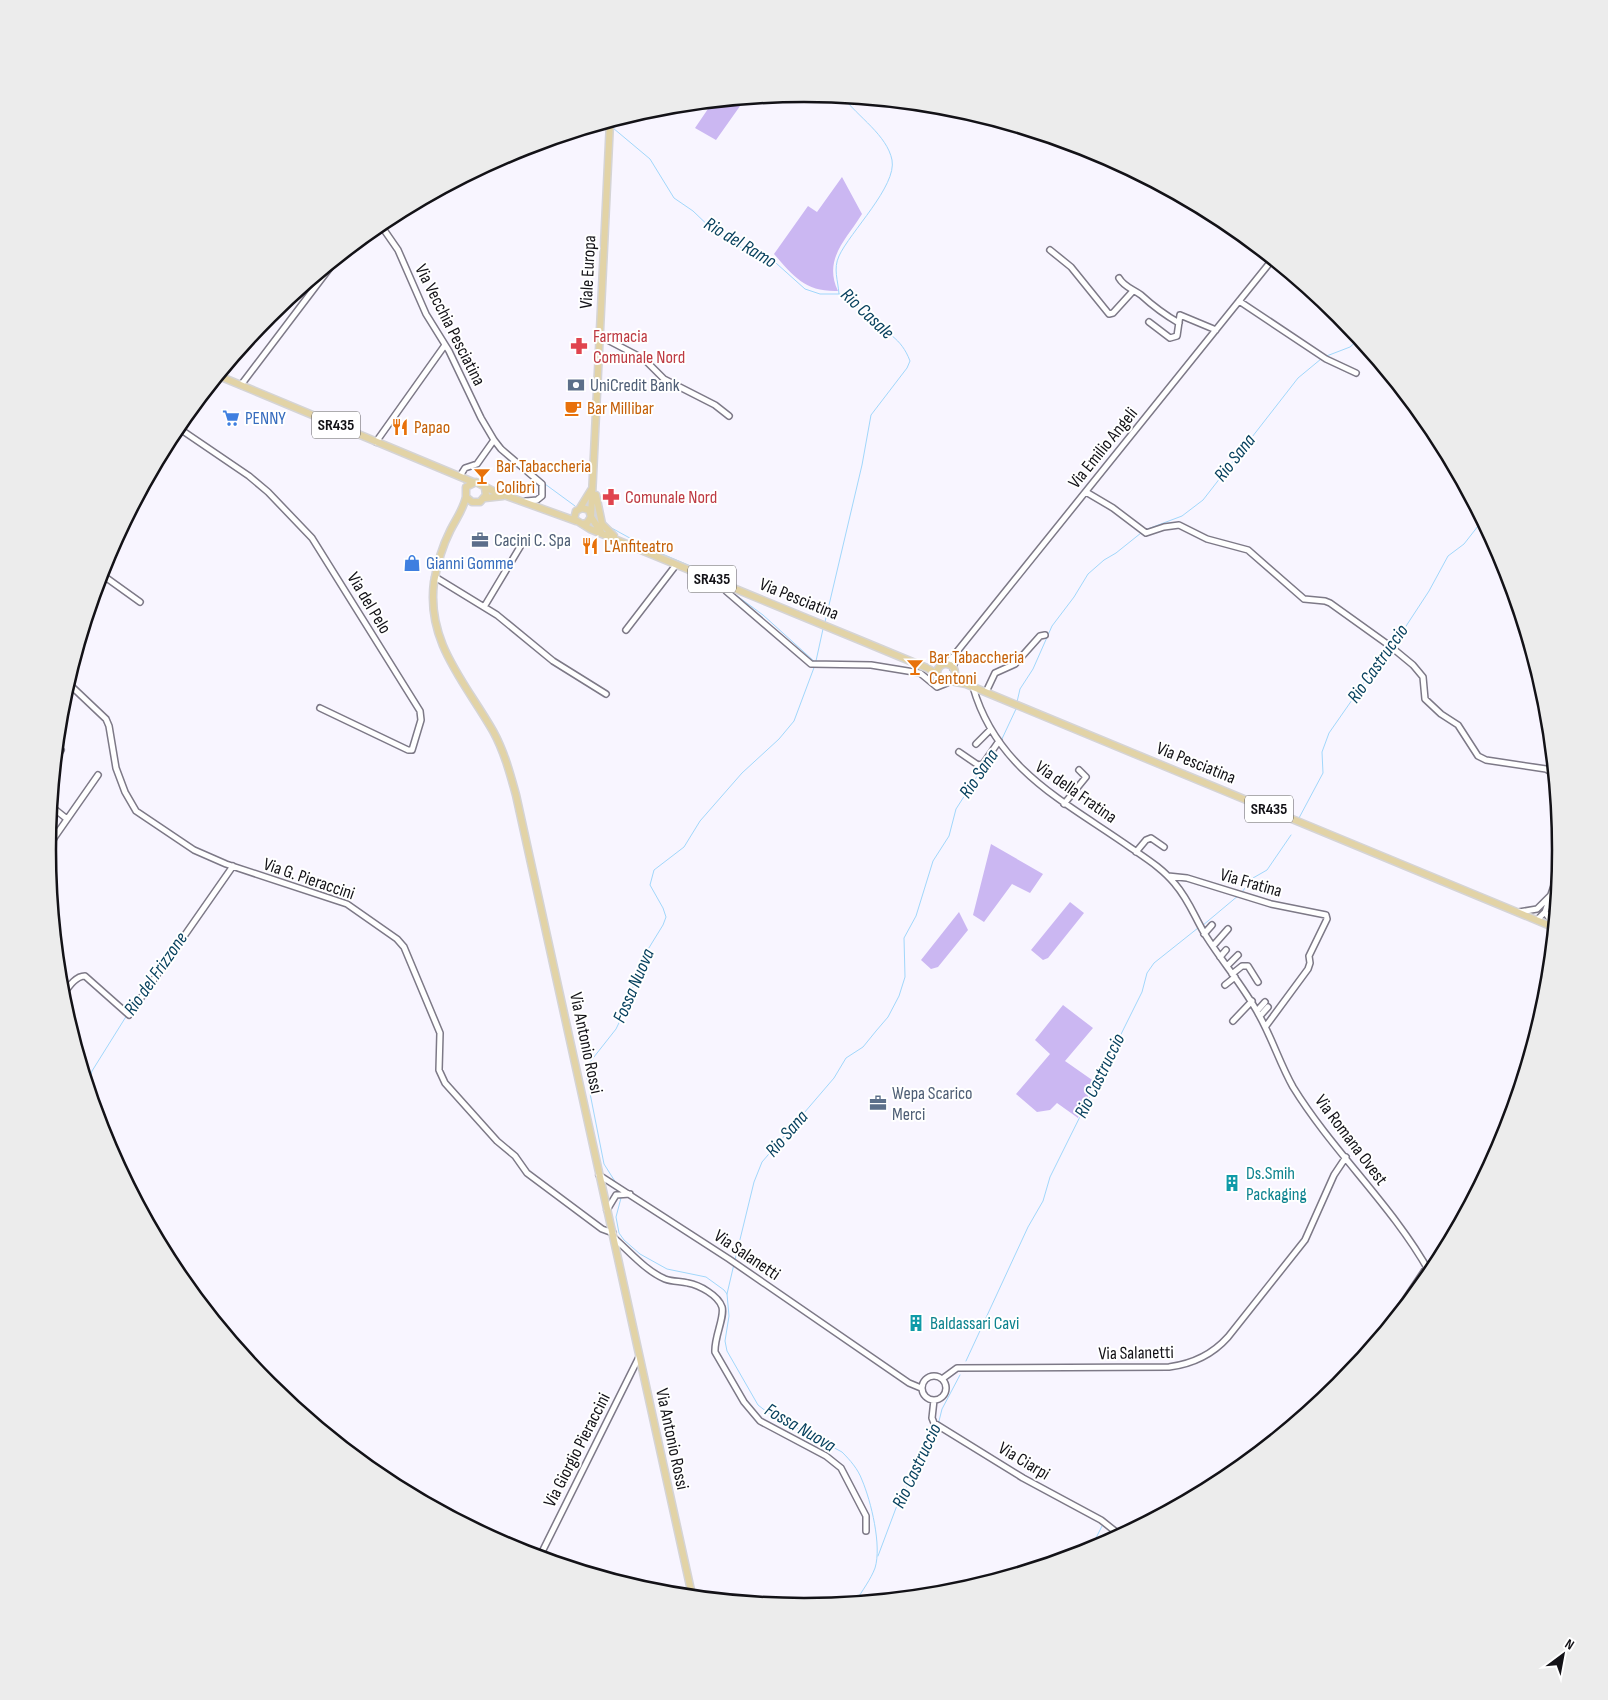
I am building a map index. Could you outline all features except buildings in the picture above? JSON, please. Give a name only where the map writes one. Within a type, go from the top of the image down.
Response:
[{"type":"main road","name":"Viale Europa","points":[[591,517],[610,128]]},
{"type":"main road","name":"Via Pesciatina","points":[[224,378],[473,482],[479,482],[485,488],[552,512],[927,668],[949,682],[966,684],[986,692],[1016,706],[1548,923]]},
{"type":"main road","points":[[457,475],[465,493],[475,503]]},
{"type":"main road","points":[[460,515],[468,484],[473,482]]},
{"type":"main road","name":"Viale Europa","points":[[578,509],[593,484]]},
{"type":"main road","name":"Viale Europa","points":[[593,484],[604,529],[626,544]]},
{"type":"main road","points":[[484,498],[485,488]]},
{"type":"main road","name":"Via Pesciatina","points":[[460,515],[484,498],[505,496]]},
{"type":"main road","name":"Via Pesciatina","points":[[552,512],[578,509]]},
{"type":"main road","points":[[591,517],[589,522],[579,523],[578,509],[589,510],[591,517],[604,535]]},
{"type":"main road","name":"Via Antonio Rossi","points":[[460,515],[445,542],[435,577],[434,614],[443,648],[457,676],[498,740],[516,795],[690,1588]]},
{"type":"main road","name":"Via Pesciatina","points":[[938,674],[952,669],[966,684]]},
{"type":"main road","points":[[949,682],[952,669]]},
{"type":"street","name":"Via Vecchia Pesciatina","points":[[385,231],[398,250],[426,314],[445,345],[494,440],[501,449],[542,484],[542,496],[537,500],[526,502]]},
{"type":"street","points":[[1050,250],[1071,267],[1109,314],[1133,291]]},
{"type":"street","name":"Via Emilio Angeli","points":[[952,669],[957,655],[1268,265]]},
{"type":"street","points":[[1120,278],[1124,285],[1156,310],[1179,324]]},
{"type":"street","points":[[241,386],[321,280]]},
{"type":"street","points":[[1239,301],[1324,358],[1356,373]]},
{"type":"street","points":[[1149,322],[1174,339],[1179,324],[1179,317],[1184,315],[1216,330]]},
{"type":"street","points":[[600,336],[644,359],[664,379],[715,405],[729,416]]},
{"type":"street","points":[[376,442],[445,345]]},
{"type":"street","name":"Via del Pelo","points":[[184,432],[250,476],[312,538],[420,711],[421,720],[412,750],[408,750],[320,708]]},
{"type":"street","points":[[457,475],[465,468],[477,464],[494,440]]},
{"type":"street","points":[[1086,492],[1113,508],[1144,532],[1180,525],[1207,539],[1248,550],[1304,599],[1330,603],[1393,648],[1420,673],[1425,699],[1441,714],[1458,725],[1478,756],[1486,760],[1547,769]]},
{"type":"street","points":[[484,606],[520,547]]},
{"type":"street","points":[[626,630],[676,565]]},
{"type":"street","points":[[435,577],[484,606],[513,626],[553,661],[606,694]]},
{"type":"street","points":[[108,579],[140,602]]},
{"type":"street","points":[[724,584],[726,591],[814,665],[884,667],[920,673],[934,685],[940,687],[949,682]]},
{"type":"street","points":[[986,692],[994,674],[1015,664],[1040,636],[1045,635]]},
{"type":"street","points":[[934,685],[937,683],[938,674]]},
{"type":"street","name":"Via della Fratina","points":[[973,687],[991,728],[1000,743],[1024,773],[1064,804],[1136,852],[1168,876]]},
{"type":"street","name":"Via G. Pieraccini","points":[[74,689],[106,719],[111,732],[116,768],[125,792],[136,811],[194,850],[233,866],[347,904],[397,939],[404,947],[440,1033],[440,1070],[445,1082],[496,1141],[515,1156],[527,1173],[602,1230],[614,1236],[654,1272],[666,1279],[697,1286],[722,1305],[714,1342],[716,1352],[744,1402],[760,1421],[811,1447],[837,1464],[855,1492],[866,1516],[866,1531]]},
{"type":"street","points":[[976,744],[991,728]]},
{"type":"street","points":[[960,752],[978,764],[983,764],[1000,743]]},
{"type":"street","points":[[1064,804],[1086,777],[1079,770]]},
{"type":"street","points":[[57,834],[98,775]]},
{"type":"street","points":[[58,812],[67,819]]},
{"type":"street","points":[[1136,852],[1146,840],[1152,838],[1164,847]]},
{"type":"street","points":[[69,987],[81,976],[85,976],[127,1014],[233,866]]},
{"type":"street","name":"Via Fratina","points":[[1168,876],[1181,877],[1301,912],[1326,916],[1327,919],[1309,956],[1310,963],[1308,969],[1266,1026]]},
{"type":"street","name":"Via Romana Ovest","points":[[1168,876],[1190,903],[1213,946],[1252,1001],[1266,1026],[1293,1086],[1406,1234],[1426,1265]]},
{"type":"street","points":[[1518,912],[1538,908],[1550,896]]},
{"type":"street","points":[[1537,920],[1545,912],[1550,896]]},
{"type":"street","points":[[1537,920],[1538,908]]},
{"type":"street","points":[[1545,912],[1548,917]]},
{"type":"street","points":[[1202,928],[1212,925]]},
{"type":"street","points":[[1213,946],[1228,929]]},
{"type":"street","points":[[1220,957],[1226,950]]},
{"type":"street","points":[[1227,966],[1238,955]]},
{"type":"street","points":[[1225,985],[1242,966],[1248,966],[1258,982]]},
{"type":"street","points":[[1233,1021],[1252,1001]]},
{"type":"street","points":[[1257,1010],[1267,1004],[1260,1016]]},
{"type":"street","name":"Via Salanetti","points":[[942,1379],[957,1368],[1168,1367],[1184,1365],[1204,1357],[1219,1347],[1228,1337],[1305,1240],[1334,1175],[1346,1157]]},
{"type":"street","name":"Via Salanetti","points":[[598,1174],[615,1186],[632,1194],[741,1267],[909,1383],[921,1388]]},
{"type":"street","points":[[603,1193],[615,1186]]},
{"type":"street","points":[[603,1193],[616,1195],[632,1194]]},
{"type":"street","points":[[607,1210],[616,1195]]},
{"type":"street","name":"Via Giorgio Pieraccini","points":[[543,1550],[639,1357]]},
{"type":"street","points":[[930,1376],[942,1379],[946,1390],[942,1397],[934,1400],[927,1398],[921,1388],[924,1380],[930,1376]]},
{"type":"street","name":"Via Ciarpi","points":[[934,1400],[932,1418],[938,1425],[1023,1478],[1101,1520],[1114,1530]]},
{"type":"shaded area","points":[[740,105],[716,140],[695,128],[708,109]]},
{"type":"shaded area","points":[[842,177],[862,214],[843,241],[835,259],[833,269],[834,280],[838,291],[827,291],[801,282],[774,254],[808,206],[817,212]]},
{"type":"shaded area","points":[[991,844],[1043,874],[1030,893],[1012,884],[984,922],[973,915]]},
{"type":"shaded area","points":[[1070,902],[1084,913],[1048,958],[1043,960],[1031,950]]},
{"type":"shaded area","points":[[959,912],[968,930],[938,967],[931,969],[921,960]]},
{"type":"shaded area","points":[[1063,1005],[1093,1028],[1065,1061],[1095,1082],[1078,1118],[1057,1103],[1050,1110],[1037,1112],[1016,1094],[1050,1054],[1035,1040]]},
{"type":"waterway","name":"Rio Casale","points":[[825,622],[862,465],[871,415],[907,368],[910,361],[898,341],[869,319],[848,299],[839,294],[836,270],[839,256],[872,209],[892,171],[892,160],[884,142],[849,104]]},
{"type":"waterway","name":"Rio del Ramo","points":[[613,128],[650,159],[674,198],[693,211],[715,232],[740,247],[767,255],[805,289],[820,294],[839,294]]},
{"type":"waterway","name":"Rio Sana","points":[[1324,357],[1350,347],[1354,344]]},
{"type":"waterway","points":[[451,349],[471,391]]},
{"type":"waterway","name":"Rio Sana","points":[[1145,530],[1182,516],[1203,500],[1298,378],[1321,359]]},
{"type":"waterway","points":[[545,484],[575,506]]},
{"type":"waterway","points":[[608,526],[646,547],[728,582]]},
{"type":"waterway","name":"Rio Castruccio","points":[[1393,646],[1429,591],[1448,556],[1464,544],[1478,526]]},
{"type":"waterway","name":"Rio Sana","points":[[1017,702],[1020,689],[1033,669],[1052,626],[1074,597],[1088,574],[1141,533]]},
{"type":"waterway","points":[[729,590],[763,615],[815,662]]},
{"type":"waterway","name":"Rio Casale","points":[[816,661],[823,629]]},
{"type":"waterway","name":"Rio Castruccio","points":[[1299,818],[1323,773],[1322,752],[1329,733],[1375,667],[1391,649]]},
{"type":"waterway","name":"Fossa Nuova","points":[[616,1183],[604,1164],[586,1073],[590,1062],[616,1029],[629,1002],[639,964],[666,917],[650,885],[654,870],[684,847],[700,821],[742,773],[779,739],[794,721],[815,665]]},
{"type":"waterway","name":"Rio Sana","points":[[1001,741],[1016,709]]},
{"type":"waterway","name":"Rio Sana","points":[[735,1260],[754,1182],[762,1162],[834,1078],[846,1058],[863,1047],[888,1017],[899,996],[905,977],[904,938],[916,916],[933,861],[949,836],[956,809],[983,767]]},
{"type":"waterway","name":"Rio Castruccio","points":[[1242,892],[1253,878],[1267,870],[1291,835]]},
{"type":"waterway","name":"Rio Castruccio","points":[[1202,926],[1239,895]]},
{"type":"waterway","name":"Rio Castruccio","points":[[966,1361],[1028,1227],[1043,1201],[1050,1177],[1142,992],[1147,973],[1154,963],[1198,928]]},
{"type":"waterway","name":"Rio del Frizzone","points":[[91,1074],[127,1015]]},
{"type":"waterway","name":"Fossa Nuova","points":[[621,1198],[616,1217],[619,1233],[624,1240],[640,1254],[667,1269],[706,1277],[727,1294],[729,1316],[725,1341],[727,1351],[758,1405],[767,1412],[842,1452],[858,1472],[872,1511],[877,1548],[875,1568],[860,1595]]},
{"type":"waterway","name":"Rio Sana","points":[[727,1294],[734,1264]]},
{"type":"waterway","name":"Rio Castruccio","points":[[938,1425],[942,1409],[960,1375]]},
{"type":"waterway","name":"Rio Castruccio","points":[[878,1556],[896,1508],[936,1428]]},
{"type":"waterway","points":[[1096,1538],[1102,1526]]},
{"type":"place","name":"Farmacia Comunale Nord","points":[[579,346]]},
{"type":"place","name":"UniCredit Bank","points":[[576,385]]},
{"type":"place","name":"Bar Millibar","points":[[573,408]]},
{"type":"place","name":"PENNY","points":[[231,418]]},
{"type":"place","name":"Papao","points":[[400,427]]},
{"type":"place","name":"Bar Tabaccheria Colibrì","points":[[482,476]]},
{"type":"place","name":"Comunale Nord","points":[[611,497]]},
{"type":"place","name":"Cacini C. Spa","points":[[480,540]]},
{"type":"place","name":"L'Anfiteatro","points":[[590,546]]},
{"type":"place","name":"Gianni Gomme","points":[[412,563]]},
{"type":"place","name":"Bar Tabaccheria Centoni","points":[[915,667]]},
{"type":"place","name":"Wepa Scarico Merci","points":[[878,1103]]},
{"type":"place","name":"Ds.Smih Packaging","points":[[1232,1183]]},
{"type":"place","name":"Baldassari Cavi","points":[[916,1323]]}]
